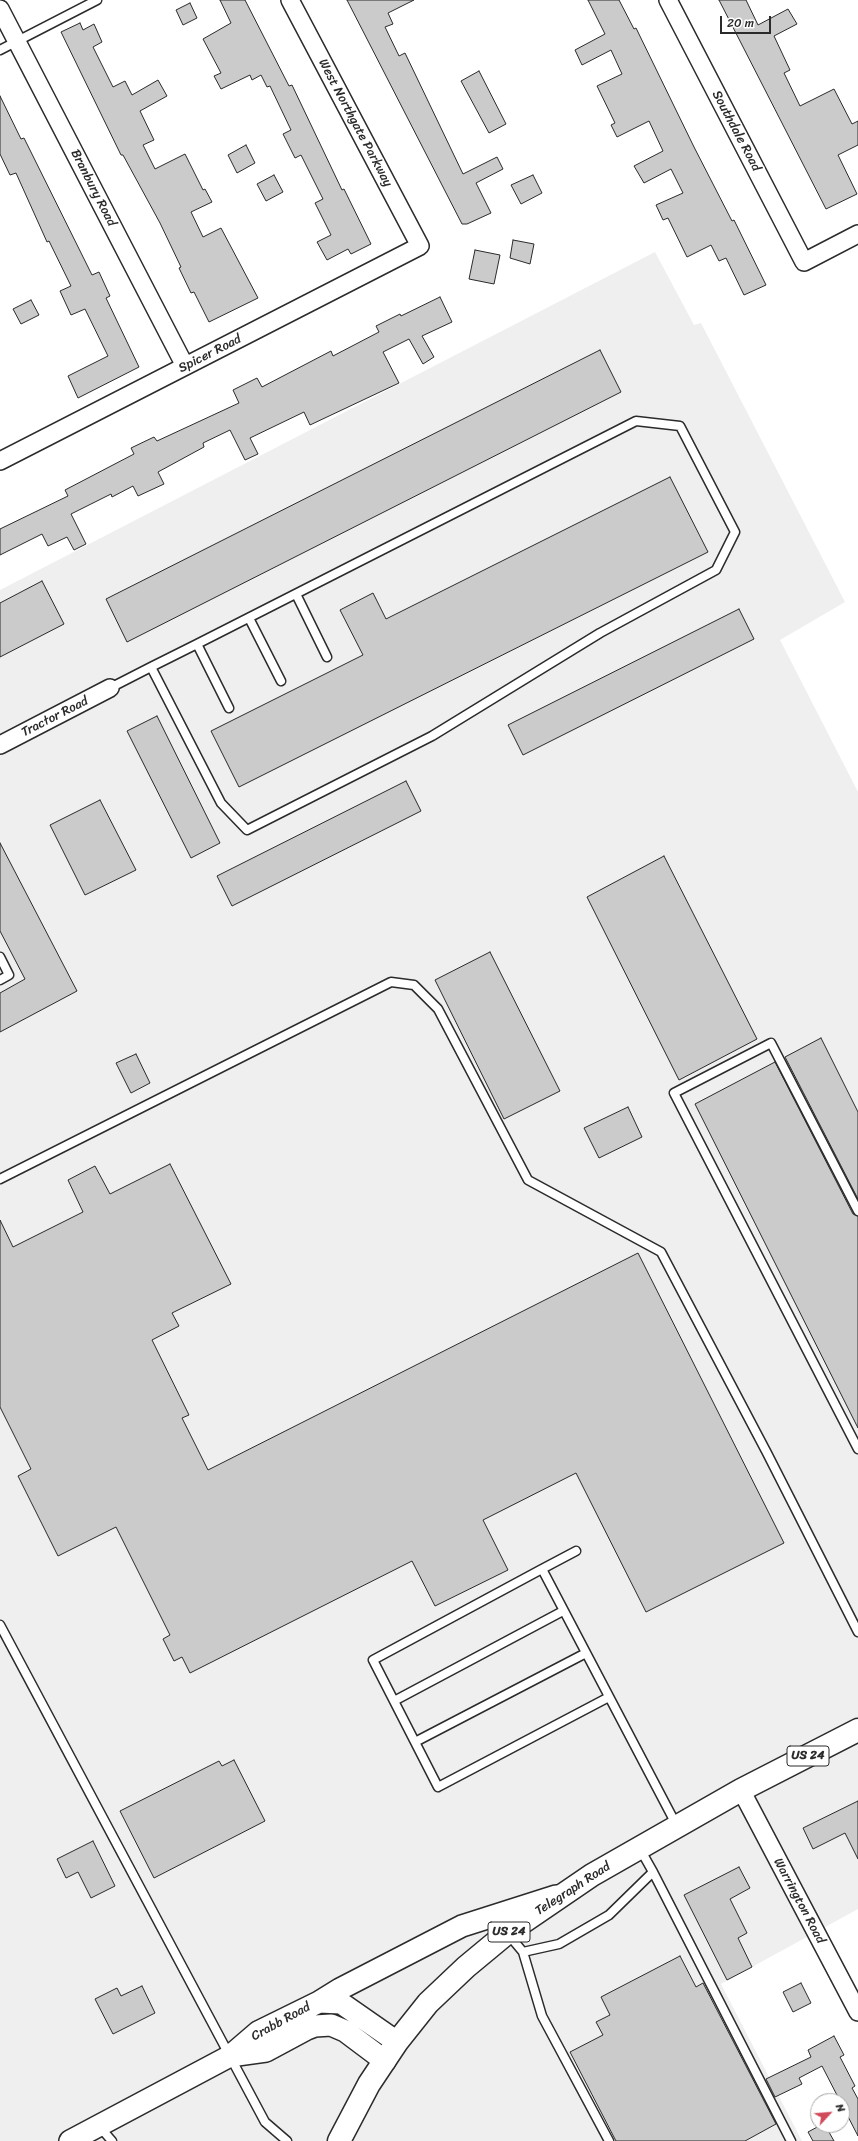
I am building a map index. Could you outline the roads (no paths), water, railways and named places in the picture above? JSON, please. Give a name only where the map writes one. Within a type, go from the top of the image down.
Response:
[{"type":"main road","name":"Telegraph Road","points":[[339,2141],[369,2084],[397,2042],[428,2003],[466,1967],[507,1933],[563,1894],[677,1826],[741,1790],[858,1730]]},
{"type":"street","name":"West Northgate Parkway","points":[[290,0],[420,246]]},
{"type":"street","name":"Southdale Road","points":[[668,0],[804,262],[858,234]]},
{"type":"street","name":"Branbury Road","points":[[0,10],[185,366]]},
{"type":"street","name":"Spicer Road","points":[[0,460],[420,246]]},
{"type":"street","name":"Tractor Road","points":[[0,745],[110,688]]},
{"type":"street","name":"Warrington Road","points":[[741,1790],[858,2012]]},
{"type":"street","points":[[319,2002],[340,1989],[462,1926],[563,1894]]},
{"type":"street","name":"Crabb Road","points":[[70,2141],[106,2133],[230,2056],[258,2032],[319,2002],[341,2003],[397,2042]]},
{"type":"street","name":"Crabb Road","points":[[230,2056],[266,2051],[307,2029],[315,2026],[331,2026],[345,2031],[385,2061]]},
{"type":"lane","points":[[0,50],[97,0]]},
{"type":"lane","points":[[110,688],[151,667],[196,644],[249,618],[636,421],[680,426],[734,532],[716,570],[600,633],[432,736],[247,830],[221,803],[151,667]]},
{"type":"lane","points":[[296,594],[327,657]]},
{"type":"lane","points":[[249,618],[280,680]]},
{"type":"lane","points":[[196,644],[229,708]]},
{"type":"lane","points":[[0,957],[9,975],[0,980]]},
{"type":"lane","points":[[0,1179],[391,982],[414,985],[438,1009],[528,1180],[661,1252],[767,1453],[858,1632]]},
{"type":"lane","points":[[858,1212],[771,1043],[674,1093],[858,1449]]},
{"type":"lane","points":[[576,1551],[373,1660],[438,1786],[609,1697]]},
{"type":"lane","points":[[542,1569],[677,1826]]},
{"type":"lane","points":[[394,1701],[563,1611]]},
{"type":"lane","points":[[0,1625],[265,2122],[287,2141]]},
{"type":"lane","points":[[415,1742],[586,1653]]},
{"type":"lane","points":[[639,1848],[653,1872],[791,2141]]},
{"type":"lane","points":[[523,1952],[559,1944],[609,1915],[653,1872]]},
{"type":"lane","points":[[507,1933],[523,1952],[542,2016],[608,2141]]}]
